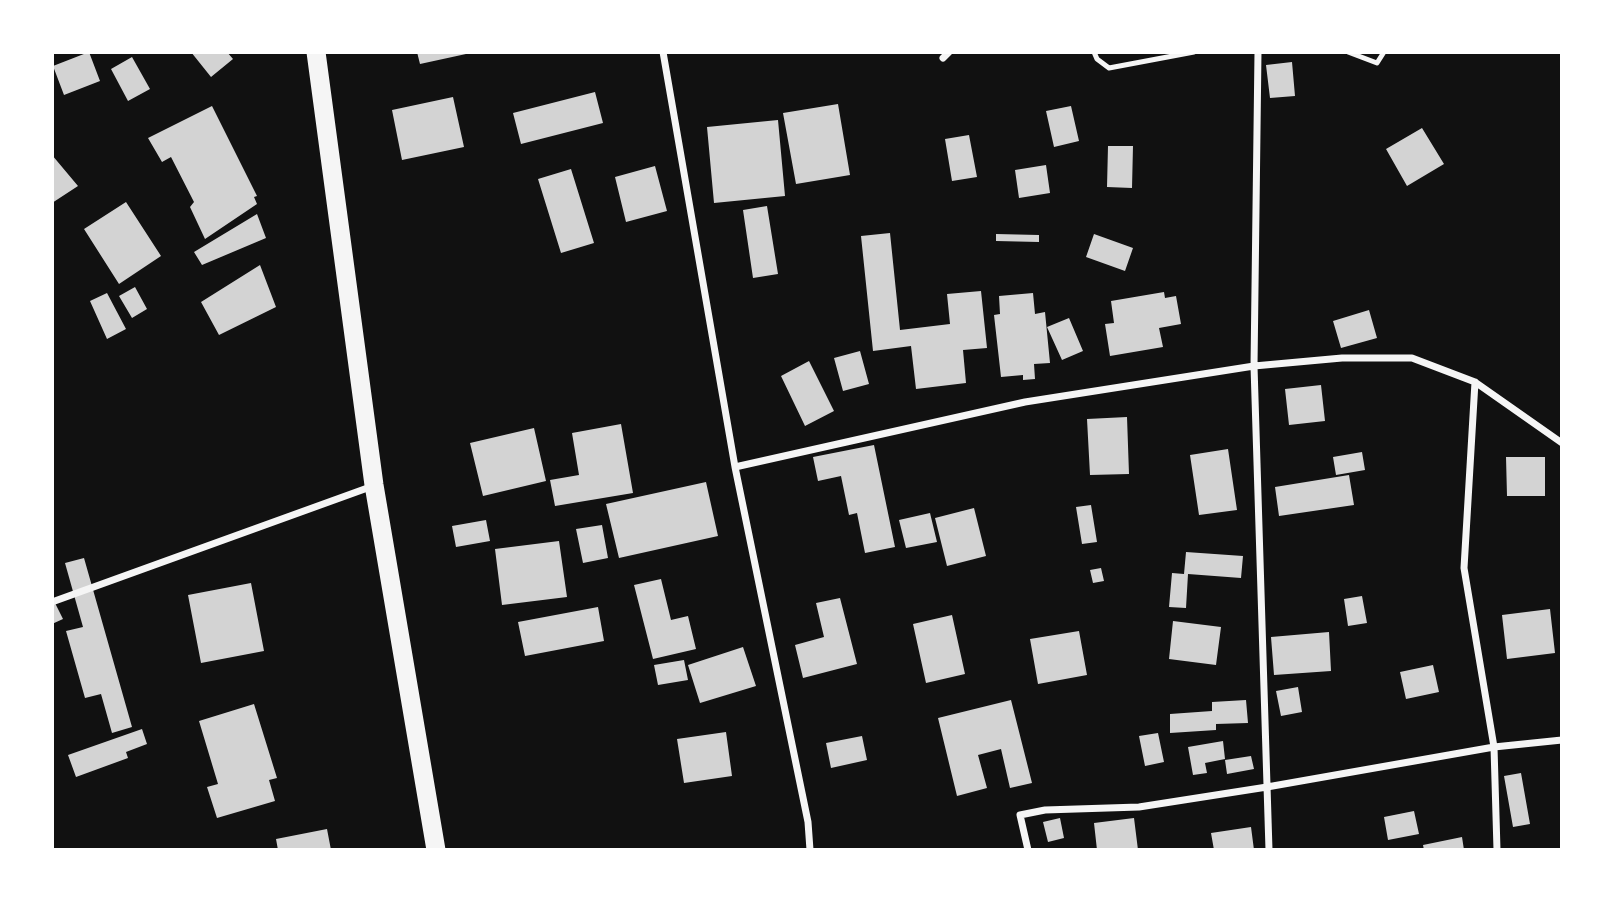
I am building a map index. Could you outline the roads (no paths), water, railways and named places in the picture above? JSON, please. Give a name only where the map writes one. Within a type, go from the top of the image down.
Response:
[{"type":"highway","points":[[316,52],[374,485],[436,849]]},
{"type":"street","points":[[663,52],[735,467],[805,808],[808,849]]},
{"type":"street","points":[[1258,52],[1254,366],[1269,849]]},
{"type":"street","points":[[735,467],[1025,402],[1254,366],[1342,358],[1412,358],[1475,382],[1562,443]]},
{"type":"street","points":[[1475,382],[1464,568],[1494,747],[1497,849]]},
{"type":"street","points":[[52,602],[374,485]]},
{"type":"street","points":[[1028,849],[1020,815],[1045,810],[1139,807],[1494,747],[1562,740]]},
{"type":"lane","points":[[1094,52],[1097,59],[1109,68],[1194,52]]},
{"type":"lane","points":[[1348,52],[1377,63],[1384,52]]}]
